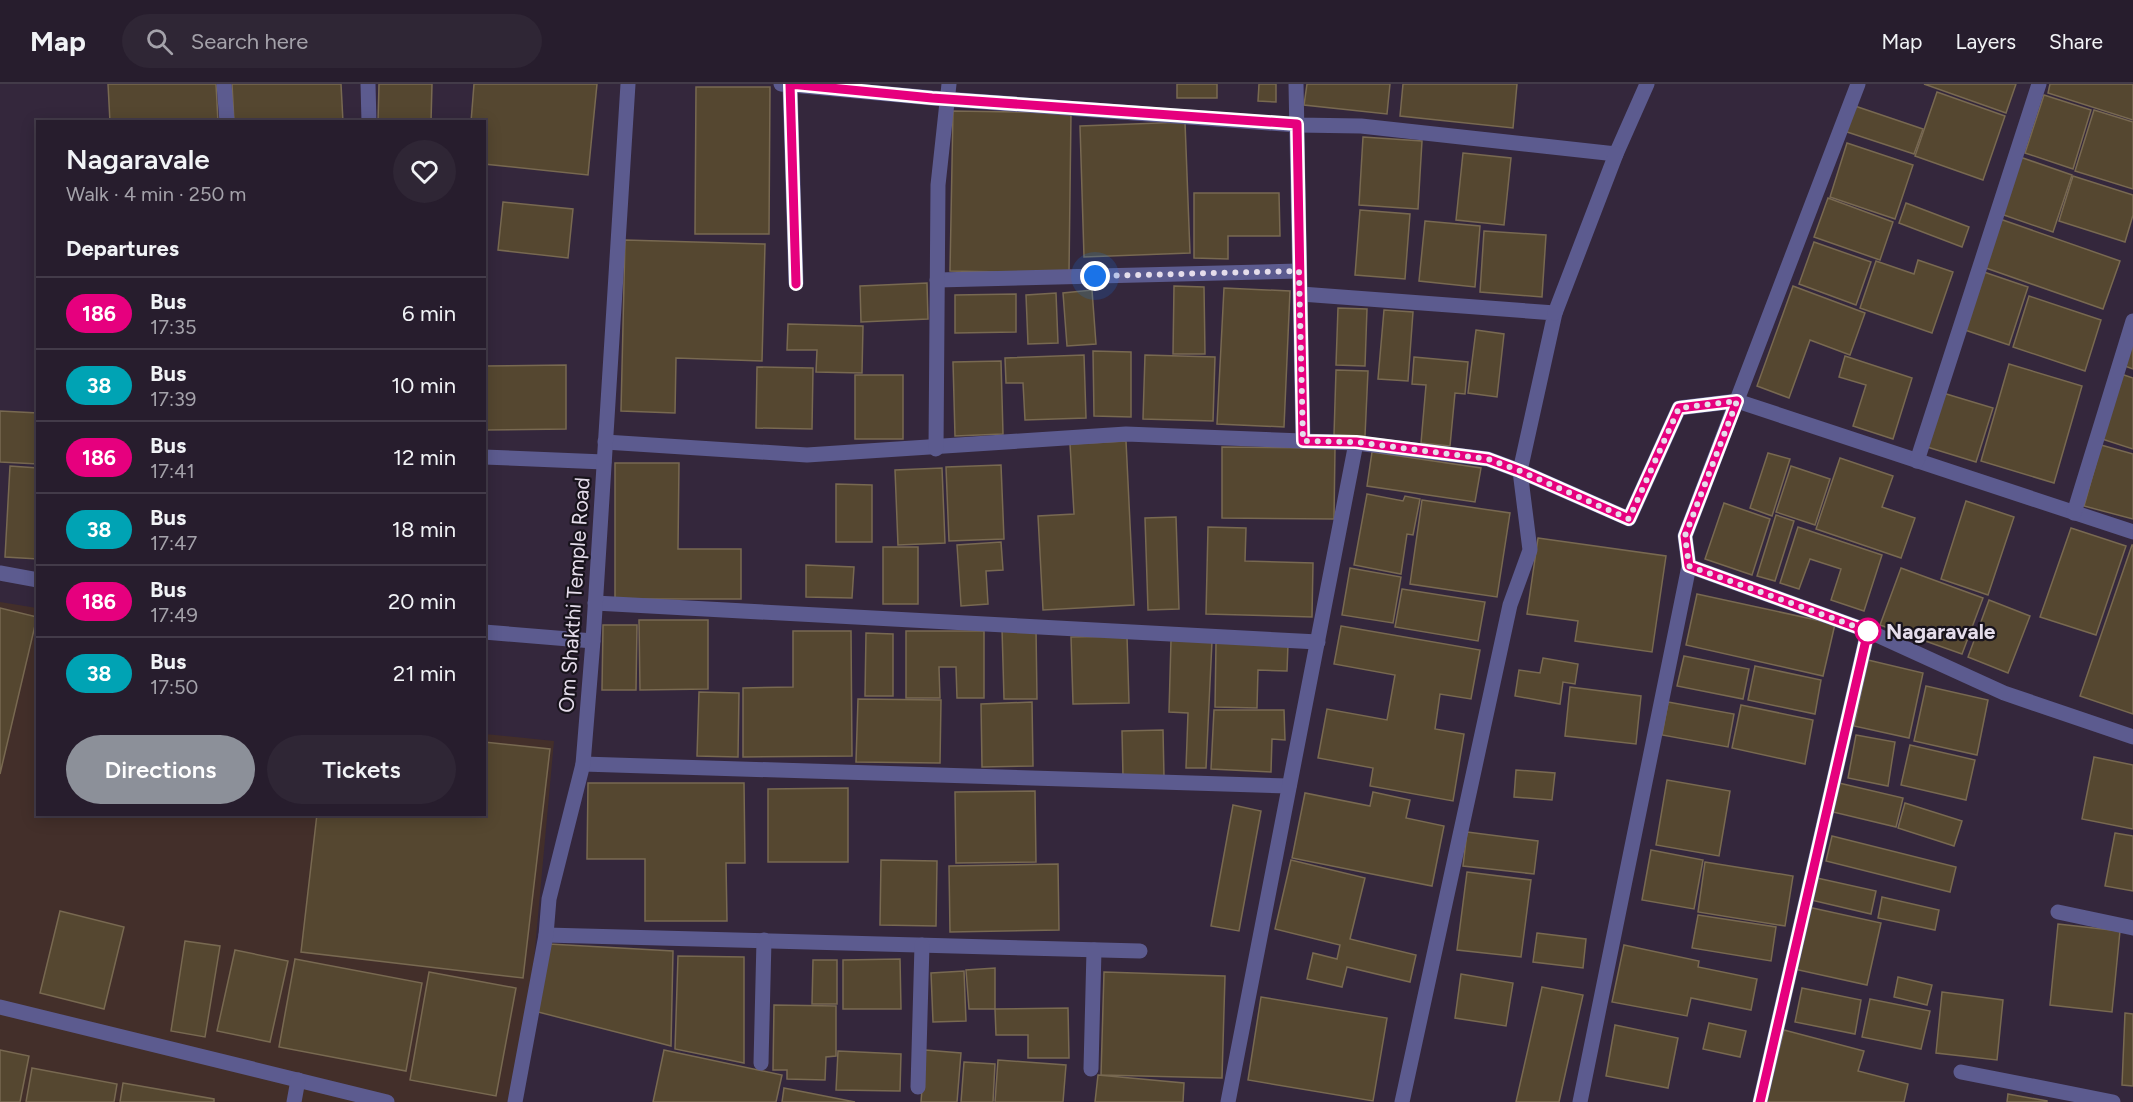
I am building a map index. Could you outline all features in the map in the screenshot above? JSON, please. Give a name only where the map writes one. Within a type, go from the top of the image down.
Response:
[{"type":"street","points":[[224,84],[227,120]]},
{"type":"street","points":[[368,84],[369,120]]},
{"type":"street","name":"Om Shakthi Temple Road","points":[[515,1102],[546,934],[549,899],[583,764],[593,641],[628,84]]},
{"type":"street","points":[[781,84],[949,92],[1297,124],[1361,126],[1616,154]]},
{"type":"street","points":[[790,84],[796,284]]},
{"type":"street","points":[[1296,84],[1303,441]]},
{"type":"street","points":[[1402,1102],[1510,605],[1530,550],[1520,471],[1555,313],[1616,154],[1647,84]]},
{"type":"street","points":[[1581,1102],[1689,566],[1685,536],[1858,84]]},
{"type":"street","points":[[1917,460],[2039,84]]},
{"type":"street","points":[[936,448],[938,185],[949,92]]},
{"type":"street","points":[[937,280],[1299,271]]},
{"type":"street","points":[[1301,294],[1555,313]]},
{"type":"street","points":[[2074,513],[2133,321]]},
{"type":"street","points":[[605,442],[807,455],[1126,434],[1356,442],[1488,459],[1629,519],[1679,408],[1737,401],[2133,532]]},
{"type":"street","points":[[1228,1102],[1356,442]]},
{"type":"street","points":[[486,456],[604,462]]},
{"type":"street","points":[[1689,566],[1868,631],[2004,693],[2133,737]]},
{"type":"street","points":[[0,573],[36,580]]},
{"type":"street","points":[[595,603],[1318,642]]},
{"type":"street","points":[[1760,1102],[1868,631]]},
{"type":"street","points":[[486,632],[593,641]]},
{"type":"street","points":[[583,764],[1289,786]]},
{"type":"street","points":[[2058,912],[2133,928]]},
{"type":"street","points":[[546,934],[1140,951]]},
{"type":"street","points":[[761,1063],[764,940]]},
{"type":"street","points":[[918,1087],[922,945]]},
{"type":"street","points":[[1091,1069],[1094,950]]},
{"type":"street","points":[[0,1007],[387,1102]]},
{"type":"street","points":[[1962,1072],[2113,1102]]},
{"type":"street","points":[[294,1102],[298,1080]]},
{"type":"shaded area","points":[[0,602],[36,608],[36,816],[486,816],[486,734],[554,741],[521,1102],[0,1102]]},
{"type":"building","points":[[108,84],[216,84],[218,120],[110,120]]},
{"type":"building","points":[[232,84],[341,84],[343,120],[234,120]]},
{"type":"building","points":[[379,84],[432,84],[431,120],[378,120]]},
{"type":"building","points":[[474,84],[597,84],[588,175],[486,164],[486,120],[471,120]]},
{"type":"building","points":[[1177,84],[1217,84],[1217,98],[1177,98]]},
{"type":"building","points":[[1259,84],[1276,84],[1276,102],[1258,101]]},
{"type":"building","points":[[1307,84],[1390,84],[1387,114],[1304,105]]},
{"type":"building","points":[[1403,84],[1517,84],[1513,128],[1400,116]]},
{"type":"building","points":[[1924,84],[2016,84],[2006,113]]},
{"type":"building","points":[[2050,84],[2133,84],[2133,120],[2048,93]]},
{"type":"building","points":[[696,87],[770,87],[769,234],[695,234]]},
{"type":"building","points":[[1937,92],[2005,116],[1983,180],[1915,156]]},
{"type":"building","points":[[2044,95],[2091,110],[2073,169],[2025,153]]},
{"type":"building","points":[[1852,105],[1923,129],[1914,154],[1844,131]]},
{"type":"building","points":[[2094,110],[2133,122],[2133,189],[2075,171]]},
{"type":"building","points":[[953,111],[1071,113],[1069,273],[950,271]]},
{"type":"building","points":[[1185,122],[1190,253],[1084,257],[1080,126]]},
{"type":"building","points":[[1363,137],[1422,141],[1418,209],[1359,205]]},
{"type":"building","points":[[1847,143],[1913,165],[1895,219],[1830,197]]},
{"type":"building","points":[[1463,153],[1511,158],[1504,225],[1456,220]]},
{"type":"building","points":[[2020,157],[2072,175],[2053,232],[2001,214]]},
{"type":"building","points":[[2073,176],[2133,195],[2133,215],[2125,242],[2059,221]]},
{"type":"building","points":[[1194,193],[1279,193],[1280,236],[1228,236],[1228,259],[1194,258]]},
{"type":"building","points":[[1828,198],[1893,222],[1880,260],[1814,237]]},
{"type":"building","points":[[503,202],[573,209],[568,258],[498,250]]},
{"type":"building","points":[[1906,203],[1969,227],[1962,247],[1899,223]]},
{"type":"building","points":[[1360,210],[1410,214],[1405,279],[1355,275]]},
{"type":"building","points":[[2000,219],[2120,261],[2103,309],[1983,267]]},
{"type":"building","points":[[1425,221],[1480,226],[1475,287],[1419,281]]},
{"type":"building","points":[[1484,231],[1546,235],[1542,297],[1480,292]]},
{"type":"building","points":[[625,240],[765,244],[762,361],[676,358],[675,413],[621,411]]},
{"type":"building","points":[[1814,242],[1871,262],[1856,305],[1799,284]]},
{"type":"building","points":[[1918,260],[1953,272],[1932,333],[1860,308],[1876,261],[1914,274]]},
{"type":"building","points":[[1981,271],[2028,287],[2009,345],[1962,329]]},
{"type":"building","points":[[927,283],[928,319],[861,322],[860,286]]},
{"type":"building","points":[[1174,286],[1204,287],[1205,354],[1173,354]]},
{"type":"building","points":[[1793,286],[1865,313],[1850,355],[1810,340],[1789,398],[1757,386]]},
{"type":"building","points":[[1224,288],[1290,291],[1284,427],[1217,424]]},
{"type":"building","points":[[1092,290],[1096,344],[1067,346],[1063,293]]},
{"type":"building","points":[[1056,293],[1058,343],[1028,344],[1026,295]]},
{"type":"building","points":[[1016,294],[1016,332],[955,333],[955,295]]},
{"type":"building","points":[[2029,296],[2101,320],[2085,371],[2013,347]]},
{"type":"building","points":[[1338,308],[1367,309],[1365,366],[1336,365]]},
{"type":"building","points":[[1384,310],[1413,312],[1408,381],[1378,379]]},
{"type":"building","points":[[788,324],[863,326],[862,373],[816,372],[817,350],[787,350]]},
{"type":"building","points":[[1476,330],[1504,334],[1497,397],[1468,393]]},
{"type":"building","points":[[2133,331],[2133,369],[2122,365]]},
{"type":"building","points":[[1093,351],[1131,352],[1131,417],[1094,416]]},
{"type":"building","points":[[1084,355],[1086,418],[1025,420],[1023,383],[1006,383],[1005,358]]},
{"type":"building","points":[[1145,355],[1215,357],[1213,421],[1143,419]]},
{"type":"building","points":[[1845,356],[1912,378],[1893,439],[1853,426],[1866,385],[1839,377]]},
{"type":"building","points":[[1414,357],[1468,362],[1465,394],[1455,393],[1450,446],[1421,443],[1426,385],[1412,384]]},
{"type":"building","points":[[1001,361],[1003,434],[955,436],[953,362]]},
{"type":"building","points":[[2009,364],[2082,386],[2054,483],[1981,461]]},
{"type":"building","points":[[566,365],[566,429],[486,430],[486,366]]},
{"type":"building","points":[[757,367],[813,368],[812,429],[756,428]]},
{"type":"building","points":[[1336,370],[1368,371],[1365,436],[1334,435]]},
{"type":"building","points":[[2121,374],[2133,378],[2133,449],[2102,439]]},
{"type":"building","points":[[855,375],[903,375],[903,439],[855,439]]},
{"type":"building","points":[[1943,393],[1993,408],[1976,462],[1927,447]]},
{"type":"building","points":[[0,411],[36,413],[36,464],[0,462]]},
{"type":"building","points":[[1126,441],[1134,605],[1043,610],[1038,516],[1074,514],[1070,444]]},
{"type":"building","points":[[2101,445],[2133,454],[2133,519],[2084,506]]},
{"type":"building","points":[[1222,447],[1335,448],[1334,519],[1222,518]]},
{"type":"building","points":[[1372,452],[1481,468],[1475,502],[1367,486]]},
{"type":"building","points":[[1768,453],[1790,459],[1772,516],[1750,508]]},
{"type":"building","points":[[1840,458],[1893,476],[1882,507],[1915,518],[1901,558],[1816,529]]},
{"type":"building","points":[[615,463],[679,463],[678,549],[741,549],[741,599],[615,599]]},
{"type":"building","points":[[1001,465],[1004,539],[949,541],[946,467]]},
{"type":"building","points":[[10,466],[36,468],[36,559],[5,557]]},
{"type":"building","points":[[1791,466],[1830,479],[1815,525],[1776,512]]},
{"type":"building","points":[[942,468],[945,543],[898,545],[895,470]]},
{"type":"building","points":[[836,484],[872,485],[872,542],[836,542]]},
{"type":"building","points":[[1367,494],[1403,501],[1405,496],[1420,499],[1413,535],[1407,534],[1401,574],[1354,565]]},
{"type":"building","points":[[1422,500],[1510,513],[1497,597],[1410,584]]},
{"type":"building","points":[[1966,501],[2014,517],[1988,595],[1941,579]]},
{"type":"building","points":[[1724,503],[1770,519],[1752,575],[1705,559]]},
{"type":"building","points":[[1776,515],[1794,521],[1775,581],[1757,576]]},
{"type":"building","points":[[1176,517],[1179,609],[1148,610],[1145,518]]},
{"type":"building","points":[[1208,527],[1246,528],[1245,561],[1313,563],[1312,617],[1206,614]]},
{"type":"building","points":[[1798,527],[1882,555],[1864,611],[1831,600],[1841,569],[1810,559],[1799,589],[1780,583]]},
{"type":"building","points":[[2071,528],[2126,546],[2096,635],[2040,617]]},
{"type":"building","points":[[1538,538],[1666,556],[1652,652],[1575,641],[1578,621],[1527,614]]},
{"type":"building","points":[[1001,542],[1003,570],[986,571],[988,604],[961,606],[957,545]]},
{"type":"building","points":[[2133,545],[2133,714],[2080,696]]},
{"type":"building","points":[[883,547],[918,547],[918,604],[883,604]]},
{"type":"building","points":[[806,565],[854,567],[852,598],[806,597]]},
{"type":"building","points":[[1350,568],[1401,577],[1393,623],[1342,615]]},
{"type":"building","points":[[1901,568],[1983,598],[1962,654],[1880,625]]},
{"type":"building","points":[[1402,589],[1485,602],[1478,641],[1395,627]]},
{"type":"building","points":[[1697,594],[1835,624],[1823,676],[1686,645]]},
{"type":"building","points":[[1989,600],[2030,616],[2008,673],[1968,657]]},
{"type":"building","points":[[0,608],[36,617],[36,621],[0,774]]},
{"type":"building","points":[[639,620],[708,620],[708,689],[640,690]]},
{"type":"building","points":[[603,625],[637,625],[636,690],[602,690]]},
{"type":"building","points":[[1341,626],[1480,650],[1471,699],[1440,694],[1435,729],[1464,734],[1453,801],[1370,786],[1373,768],[1318,758],[1327,709],[1387,720],[1395,675],[1334,664]]},
{"type":"building","points":[[1036,628],[1037,699],[1004,699],[1002,629]]},
{"type":"building","points":[[793,631],[851,631],[852,756],[743,757],[743,688],[793,687]]},
{"type":"building","points":[[906,631],[984,631],[984,698],[957,698],[956,667],[939,667],[940,698],[906,698]]},
{"type":"building","points":[[866,633],[893,634],[893,696],[865,696]]},
{"type":"building","points":[[1127,636],[1129,703],[1073,704],[1071,637]]},
{"type":"building","points":[[1171,640],[1212,641],[1206,768],[1186,768],[1188,713],[1169,712]]},
{"type":"building","points":[[1216,643],[1288,644],[1287,671],[1258,670],[1257,708],[1215,707]]},
{"type":"building","points":[[1684,656],[1749,669],[1743,699],[1677,686]]},
{"type":"building","points":[[1543,658],[1578,664],[1575,684],[1563,682],[1560,704],[1515,696],[1519,670],[1540,673]]},
{"type":"building","points":[[1868,660],[1923,673],[1909,738],[1854,726]]},
{"type":"building","points":[[1755,666],[1821,680],[1815,714],[1748,700]]},
{"type":"building","points":[[1926,686],[1988,700],[1977,755],[1914,741]]},
{"type":"building","points":[[1570,687],[1641,696],[1636,744],[1565,736]]},
{"type":"building","points":[[699,692],[739,693],[738,757],[697,756]]},
{"type":"building","points":[[858,699],[941,700],[940,763],[856,762]]},
{"type":"building","points":[[1032,702],[1033,766],[982,767],[981,704]]},
{"type":"building","points":[[1668,702],[1734,714],[1728,747],[1662,735]]},
{"type":"building","points":[[1741,705],[1813,720],[1805,764],[1732,748]]},
{"type":"building","points":[[1214,710],[1284,710],[1285,740],[1272,739],[1271,772],[1211,769]]},
{"type":"building","points":[[1163,730],[1164,777],[1123,778],[1122,731]]},
{"type":"building","points":[[1856,735],[1895,742],[1888,786],[1848,778]]},
{"type":"building","points":[[486,742],[550,749],[523,978],[301,952],[317,816],[486,816]]},
{"type":"building","points":[[1910,745],[1975,760],[1966,800],[1901,785]]},
{"type":"building","points":[[2094,757],[2133,765],[2133,829],[2082,819]]},
{"type":"building","points":[[1516,770],[1555,773],[1552,800],[1514,797]]},
{"type":"building","points":[[1667,780],[1730,791],[1719,856],[1656,845]]},
{"type":"building","points":[[588,783],[744,783],[745,863],[726,863],[727,921],[645,921],[645,859],[587,859]]},
{"type":"building","points":[[1839,783],[1903,798],[1896,827],[1833,812]]},
{"type":"building","points":[[848,788],[848,862],[768,862],[768,789]]},
{"type":"building","points":[[1035,791],[1036,862],[956,863],[955,792]]},
{"type":"building","points":[[1373,792],[1410,800],[1406,818],[1444,826],[1432,886],[1292,858],[1305,793],[1370,806]]},
{"type":"building","points":[[1905,803],[1962,821],[1954,846],[1898,828]]},
{"type":"building","points":[[1233,805],[1261,811],[1239,931],[1211,926]]},
{"type":"building","points":[[1467,832],[1538,841],[1534,874],[1463,866]]},
{"type":"building","points":[[2115,833],[2133,836],[2133,891],[2105,886]]},
{"type":"building","points":[[1832,836],[1956,867],[1950,892],[1826,861]]},
{"type":"building","points":[[1651,850],[1703,860],[1694,909],[1642,900]]},
{"type":"building","points":[[881,860],[937,861],[936,926],[880,925]]},
{"type":"building","points":[[1291,860],[1365,878],[1350,939],[1416,955],[1410,982],[1347,967],[1342,987],[1307,979],[1313,953],[1337,959],[1340,945],[1275,929]]},
{"type":"building","points":[[1705,862],[1793,876],[1785,926],[1698,912]]},
{"type":"building","points":[[1058,864],[1059,930],[950,932],[949,866]]},
{"type":"building","points":[[1467,872],[1531,880],[1521,957],[1457,950]]},
{"type":"building","points":[[1817,878],[1876,891],[1871,914],[1811,900]]},
{"type":"building","points":[[1882,897],[1939,910],[1935,930],[1878,918]]},
{"type":"building","points":[[1808,907],[1881,923],[1867,985],[1794,969]]},
{"type":"building","points":[[60,911],[124,927],[104,1009],[40,993]]},
{"type":"building","points":[[1698,915],[1776,927],[1771,961],[1692,948]]},
{"type":"building","points":[[2058,924],[2120,931],[2112,1012],[2050,1005]]},
{"type":"building","points":[[1537,933],[1586,939],[1583,968],[1533,962]]},
{"type":"building","points":[[185,941],[220,946],[205,1037],[171,1031]]},
{"type":"building","points":[[549,944],[673,951],[671,1046],[538,1012]]},
{"type":"building","points":[[1624,945],[1699,961],[1698,967],[1757,979],[1751,1010],[1691,998],[1687,1016],[1612,1002]]},
{"type":"building","points":[[235,950],[288,961],[270,1042],[217,1031]]},
{"type":"building","points":[[678,956],[744,957],[744,1063],[675,1049]]},
{"type":"building","points":[[295,959],[422,983],[406,1071],[279,1047]]},
{"type":"building","points":[[900,959],[901,1009],[843,1009],[843,960]]},
{"type":"building","points":[[813,960],[837,960],[837,1004],[812,1004]]},
{"type":"building","points":[[995,968],[995,1009],[969,1009],[966,970]]},
{"type":"building","points":[[964,971],[966,1021],[933,1022],[931,973]]},
{"type":"building","points":[[429,972],[516,988],[496,1096],[410,1080]]},
{"type":"building","points":[[1104,972],[1225,976],[1222,1078],[1101,1075]]},
{"type":"building","points":[[1461,974],[1513,983],[1506,1026],[1455,1018]]},
{"type":"building","points":[[1898,977],[1932,985],[1927,1005],[1894,997]]},
{"type":"building","points":[[1542,987],[1583,995],[1559,1102],[1516,1102]]},
{"type":"building","points":[[1802,988],[1861,1000],[1855,1034],[1795,1022]]},
{"type":"building","points":[[1942,992],[2003,1000],[1997,1060],[1936,1053]]},
{"type":"building","points":[[1261,997],[1387,1018],[1373,1101],[1248,1080]]},
{"type":"building","points":[[1870,999],[1930,1011],[1921,1049],[1862,1037]]},
{"type":"building","points":[[774,1005],[836,1006],[836,1056],[826,1057],[825,1080],[787,1079],[787,1070],[773,1070]]},
{"type":"building","points":[[1068,1008],[1069,1058],[1028,1058],[1028,1035],[996,1035],[995,1009]]},
{"type":"building","points":[[2125,1013],[2133,1014],[2133,1086],[2122,1085]]},
{"type":"building","points":[[1709,1023],[1746,1031],[1740,1057],[1703,1049]]},
{"type":"building","points":[[1615,1025],[1678,1038],[1668,1088],[1606,1076]]},
{"type":"building","points":[[1784,1030],[1864,1051],[1858,1071],[1908,1084],[1904,1102],[1766,1102]]},
{"type":"building","points":[[0,1050],[29,1056],[20,1102],[0,1102]]},
{"type":"building","points":[[664,1050],[782,1075],[776,1102],[653,1102]]},
{"type":"building","points":[[925,1050],[961,1053],[957,1102],[921,1102]]},
{"type":"building","points":[[838,1051],[901,1054],[900,1091],[836,1090]]},
{"type":"building","points":[[998,1060],[1066,1065],[1063,1102],[995,1102]]},
{"type":"building","points":[[964,1062],[995,1064],[993,1102],[961,1102]]},
{"type":"building","points":[[32,1068],[117,1084],[114,1102],[26,1102]]},
{"type":"building","points":[[1098,1075],[1184,1083],[1183,1102],[1095,1102]]},
{"type":"building","points":[[123,1083],[214,1099],[214,1102],[120,1102]]},
{"type":"building","points":[[784,1088],[855,1102],[782,1102]]},
{"type":"building","points":[[2008,1094],[2047,1101],[2047,1102],[2007,1102]]},
{"type":"bus line","name":"186","points":[[796,284],[790,84],[932,98],[1297,124],[1303,441],[1356,442],[1488,459],[1629,519],[1679,408],[1737,401],[1685,536],[1689,566],[1749,590],[1868,631],[1760,1102]]},
{"type":"place","name":"Nagaravale","points":[[1868,631]]},
{"type":"route","points":[[1095,276],[1299,271],[1303,441],[1356,442],[1488,459],[1629,519],[1679,408],[1737,401],[1685,536],[1689,566],[1749,590],[1868,631]]}]
